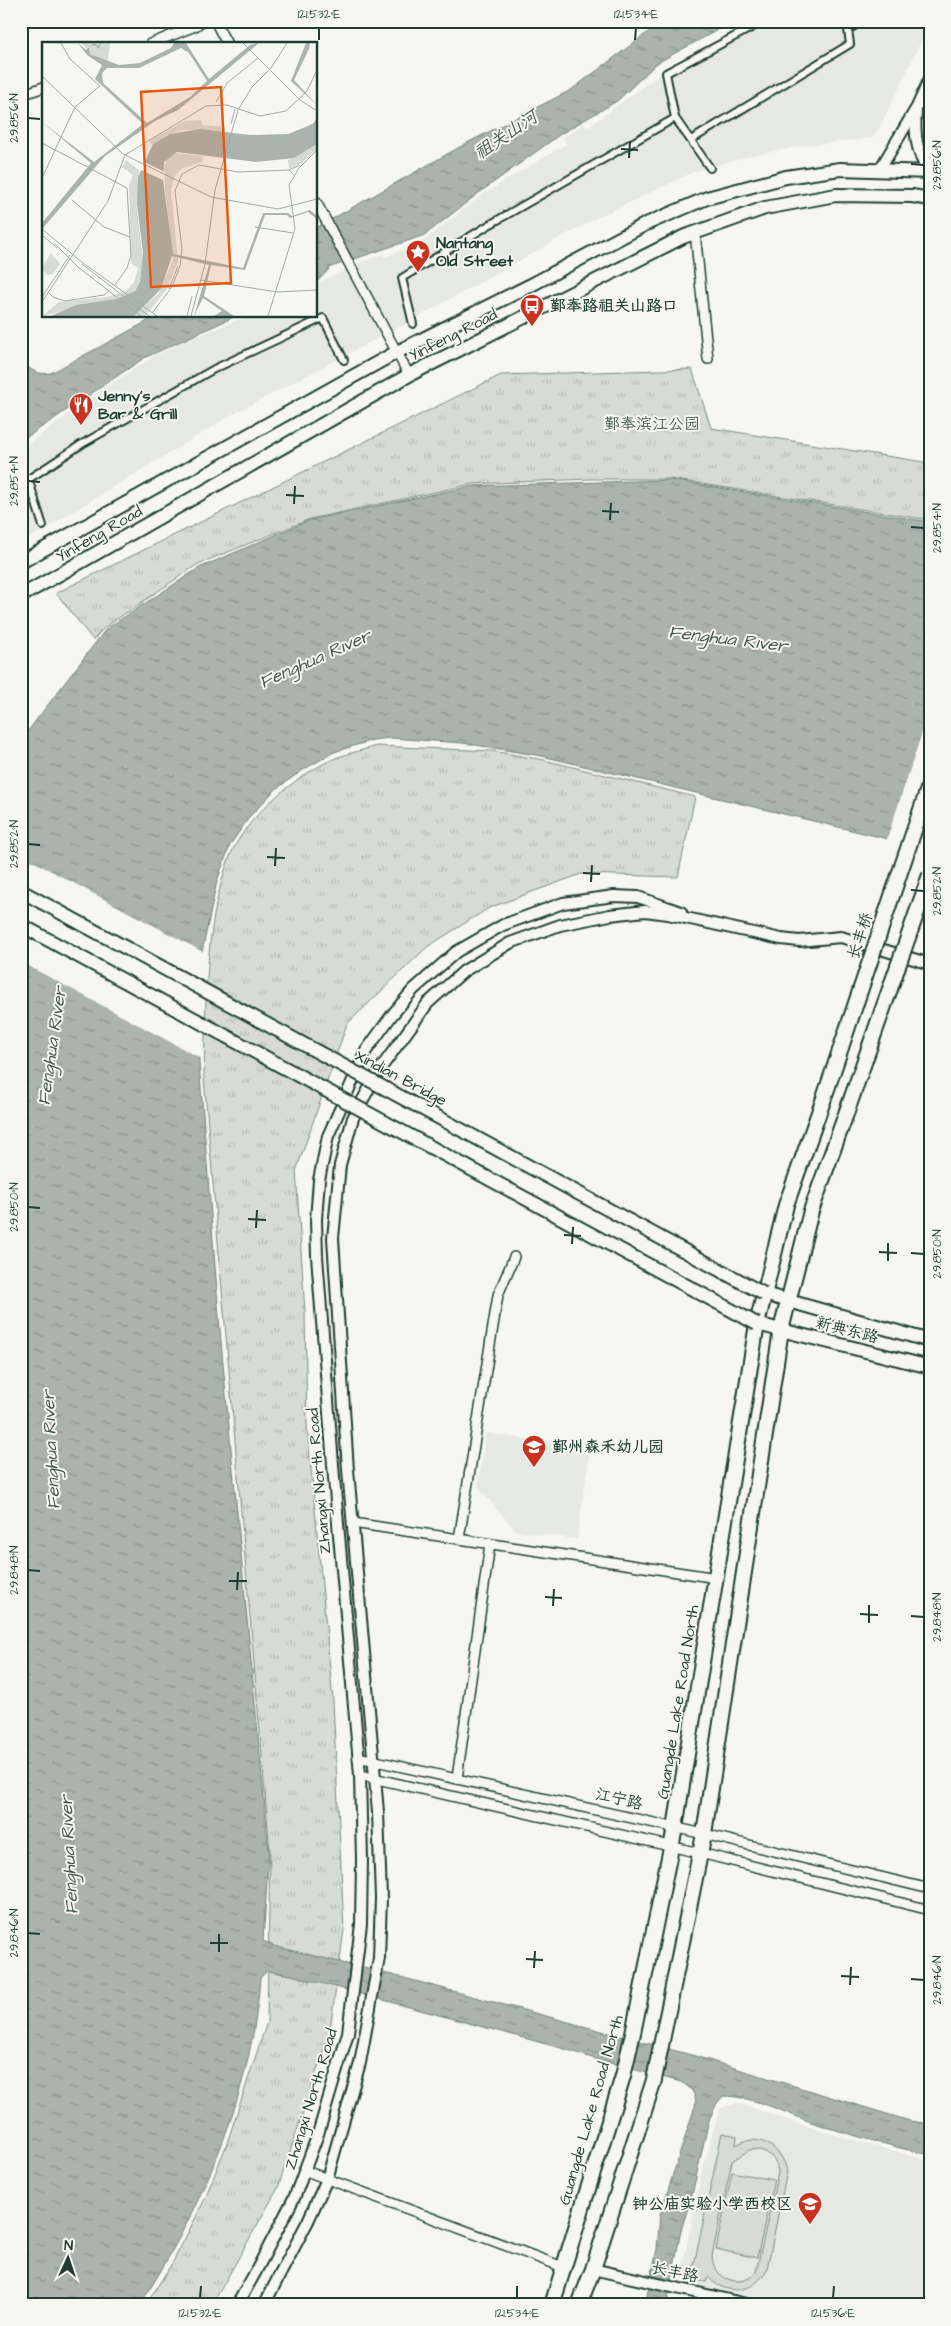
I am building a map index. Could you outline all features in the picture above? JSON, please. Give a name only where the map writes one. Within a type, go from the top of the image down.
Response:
[{"type":"main road","name":"Yinfeng Road","points":[[21,562],[395,353],[532,285],[646,224],[707,198],[786,177],[840,169],[929,172]]},
{"type":"main road","name":"Yinfeng Road","points":[[21,596],[409,375],[683,236],[765,208],[836,195],[912,196],[930,199]]},
{"type":"main road","name":"长丰桥","points":[[823,1101],[930,783]]},
{"type":"main road","points":[[579,2305],[593,2269],[654,2080],[704,1834],[781,1330],[811,1211],[930,875]]},
{"type":"main road","name":"Xindian Bridge","points":[[21,891],[764,1294]]},
{"type":"main road","points":[[21,925],[757,1324]]},
{"type":"main road","name":"Guangde Lake Road North","points":[[552,2305],[623,2076],[633,2033],[672,1847],[757,1324],[786,1205],[823,1101]]},
{"type":"main road","name":"新典东路","points":[[764,1294],[930,1341]]},
{"type":"main road","name":"新典东路","points":[[757,1324],[930,1367]]},
{"type":"street","points":[[155,42],[195,26],[202,21]]},
{"type":"street","points":[[215,21],[227,42]]},
{"type":"street","points":[[710,168],[675,118],[666,73],[764,21]]},
{"type":"street","points":[[691,140],[850,44],[848,30],[863,21]]},
{"type":"street","points":[[880,169],[917,106],[930,78]]},
{"type":"street","points":[[21,95],[42,88]]},
{"type":"street","points":[[917,106],[914,130],[916,142],[919,156],[929,172]]},
{"type":"street","points":[[413,324],[402,278],[489,225],[675,118]]},
{"type":"street","points":[[318,206],[395,353],[409,375]]},
{"type":"street","points":[[696,232],[708,358]]},
{"type":"street","points":[[21,484],[82,444],[214,369],[323,318],[344,360]]},
{"type":"street","points":[[28,478],[43,526]]},
{"type":"street","name":"Zhangxi North Road","points":[[237,2305],[264,2257],[306,2171],[339,2068],[348,2033],[358,1956],[362,1899],[360,1775],[317,1256],[316,1220],[319,1180],[328,1136],[366,1052],[392,1015],[413,990],[456,952],[503,925],[564,903],[614,896],[638,897],[718,925]]},
{"type":"street","name":"Zhangxi North Road","points":[[264,2305],[308,2221],[327,2179],[352,2095],[379,1958],[381,1898],[378,1812],[353,1523],[333,1238],[335,1206],[345,1141],[353,1118],[378,1072],[428,1003],[464,971],[510,942],[560,925],[610,915],[644,911],[799,941],[841,937],[930,964]]},
{"type":"street","points":[[459,1539],[498,1295],[514,1257]]},
{"type":"street","points":[[353,1523],[717,1578]]},
{"type":"street","points":[[457,1778],[490,1544]]},
{"type":"street","name":"江宁路","points":[[358,1757],[704,1834],[930,1889]]},
{"type":"street","points":[[360,1775],[700,1853],[930,1910]]},
{"type":"street","points":[[306,2171],[563,2267]]},
{"type":"street","name":"长丰路","points":[[593,2269],[751,2305]]},
{"type":"shaded area","name":"Nantang Old Street","points":[[751,21],[930,23],[880,127],[872,138],[809,145],[753,155],[696,171],[600,216],[409,322],[235,413],[21,543],[21,449],[109,385],[156,355],[179,344],[243,318],[318,318],[318,283],[361,262],[383,254],[385,257],[425,240],[482,195],[566,144],[563,138],[583,124],[588,127],[674,64]]},
{"type":"shaded area","name":"鄞州森禾幼儿园","points":[[486,1433],[590,1449],[577,1539],[516,1531],[478,1487]]},
{"type":"shaded area","name":"钟公庙实验小学西校区","points":[[738,2103],[815,2129],[930,2161],[930,2305],[792,2305],[685,2283],[681,2275],[701,2174],[720,2108]]},
{"type":"green space","name":"鄞奉滨江公园","points":[[692,369],[711,428],[930,463],[930,520],[670,479],[590,479],[472,484],[310,519],[198,564],[104,628],[93,640],[56,593],[501,375]]},
{"type":"green space","points":[[376,746],[492,751],[544,760],[695,797],[678,877],[581,874],[489,908],[427,947],[347,1024],[296,1171],[305,1313],[307,1426],[333,1701],[344,1930],[330,2030],[278,2188],[212,2305],[146,2305],[174,2260],[204,2201],[226,2146],[267,2022],[270,1851],[204,1078],[206,997],[210,943],[219,890],[227,864],[243,832],[283,791],[314,769],[340,756]]},
{"type":"green space","points":[[722,2133],[737,2136],[736,2145],[744,2141],[753,2140],[768,2144],[780,2155],[787,2171],[767,2269],[755,2283],[740,2290],[723,2288],[708,2277],[706,2282],[691,2279]],"holes":[[[749,2150],[769,2154],[775,2162],[778,2173],[756,2272],[750,2277],[736,2281],[722,2276],[717,2271],[713,2264],[712,2256],[732,2161]]]},
{"type":"green space","points":[[732,2172],[774,2180],[757,2258],[716,2249]]},
{"type":"water","name":"祖关山河","points":[[663,21],[734,21],[657,63],[617,101],[562,133],[476,195],[425,235],[331,267],[318,281],[318,227],[465,144],[571,90]]},
{"type":"water","points":[[153,318],[232,318],[144,358],[21,441],[21,360],[34,371],[51,373]]},
{"type":"water","name":"Fenghua Rıver","points":[[670,480],[930,522],[930,849],[542,756],[463,743],[390,738],[373,740],[334,752],[303,770],[276,789],[250,816],[230,845],[217,881],[202,952],[199,991],[199,1063],[221,1342],[269,1852],[263,1941],[274,1946],[404,1978],[695,2056],[910,2121],[930,2124],[930,2155],[840,2131],[756,2102],[723,2096],[717,2103],[709,2120],[692,2195],[681,2230],[667,2305],[645,2305],[657,2249],[660,2215],[696,2103],[695,2096],[690,2088],[681,2082],[568,2050],[291,1975],[267,1971],[260,1978],[247,2064],[235,2107],[220,2148],[184,2229],[140,2305],[21,2305],[21,740],[106,629],[199,568],[310,520],[472,486]]},
{"type":"pier","points":[[930,708],[930,852],[886,842]]},
{"type":"pier","points":[[21,855],[205,953],[202,991],[202,1059],[21,962]]},
{"type":"place","name":"Nantang Old Street","points":[[418,273]]},
{"type":"place","name":"鄞奉路祖关山路口","points":[[532,327]]},
{"type":"place","name":"Jenny's Bar & Grill","points":[[81,426]]},
{"type":"place","name":"鄞州森禾幼儿园","points":[[534,1468]]},
{"type":"place","name":"钟公庙实验小学西校区","points":[[810,2225]]}]
